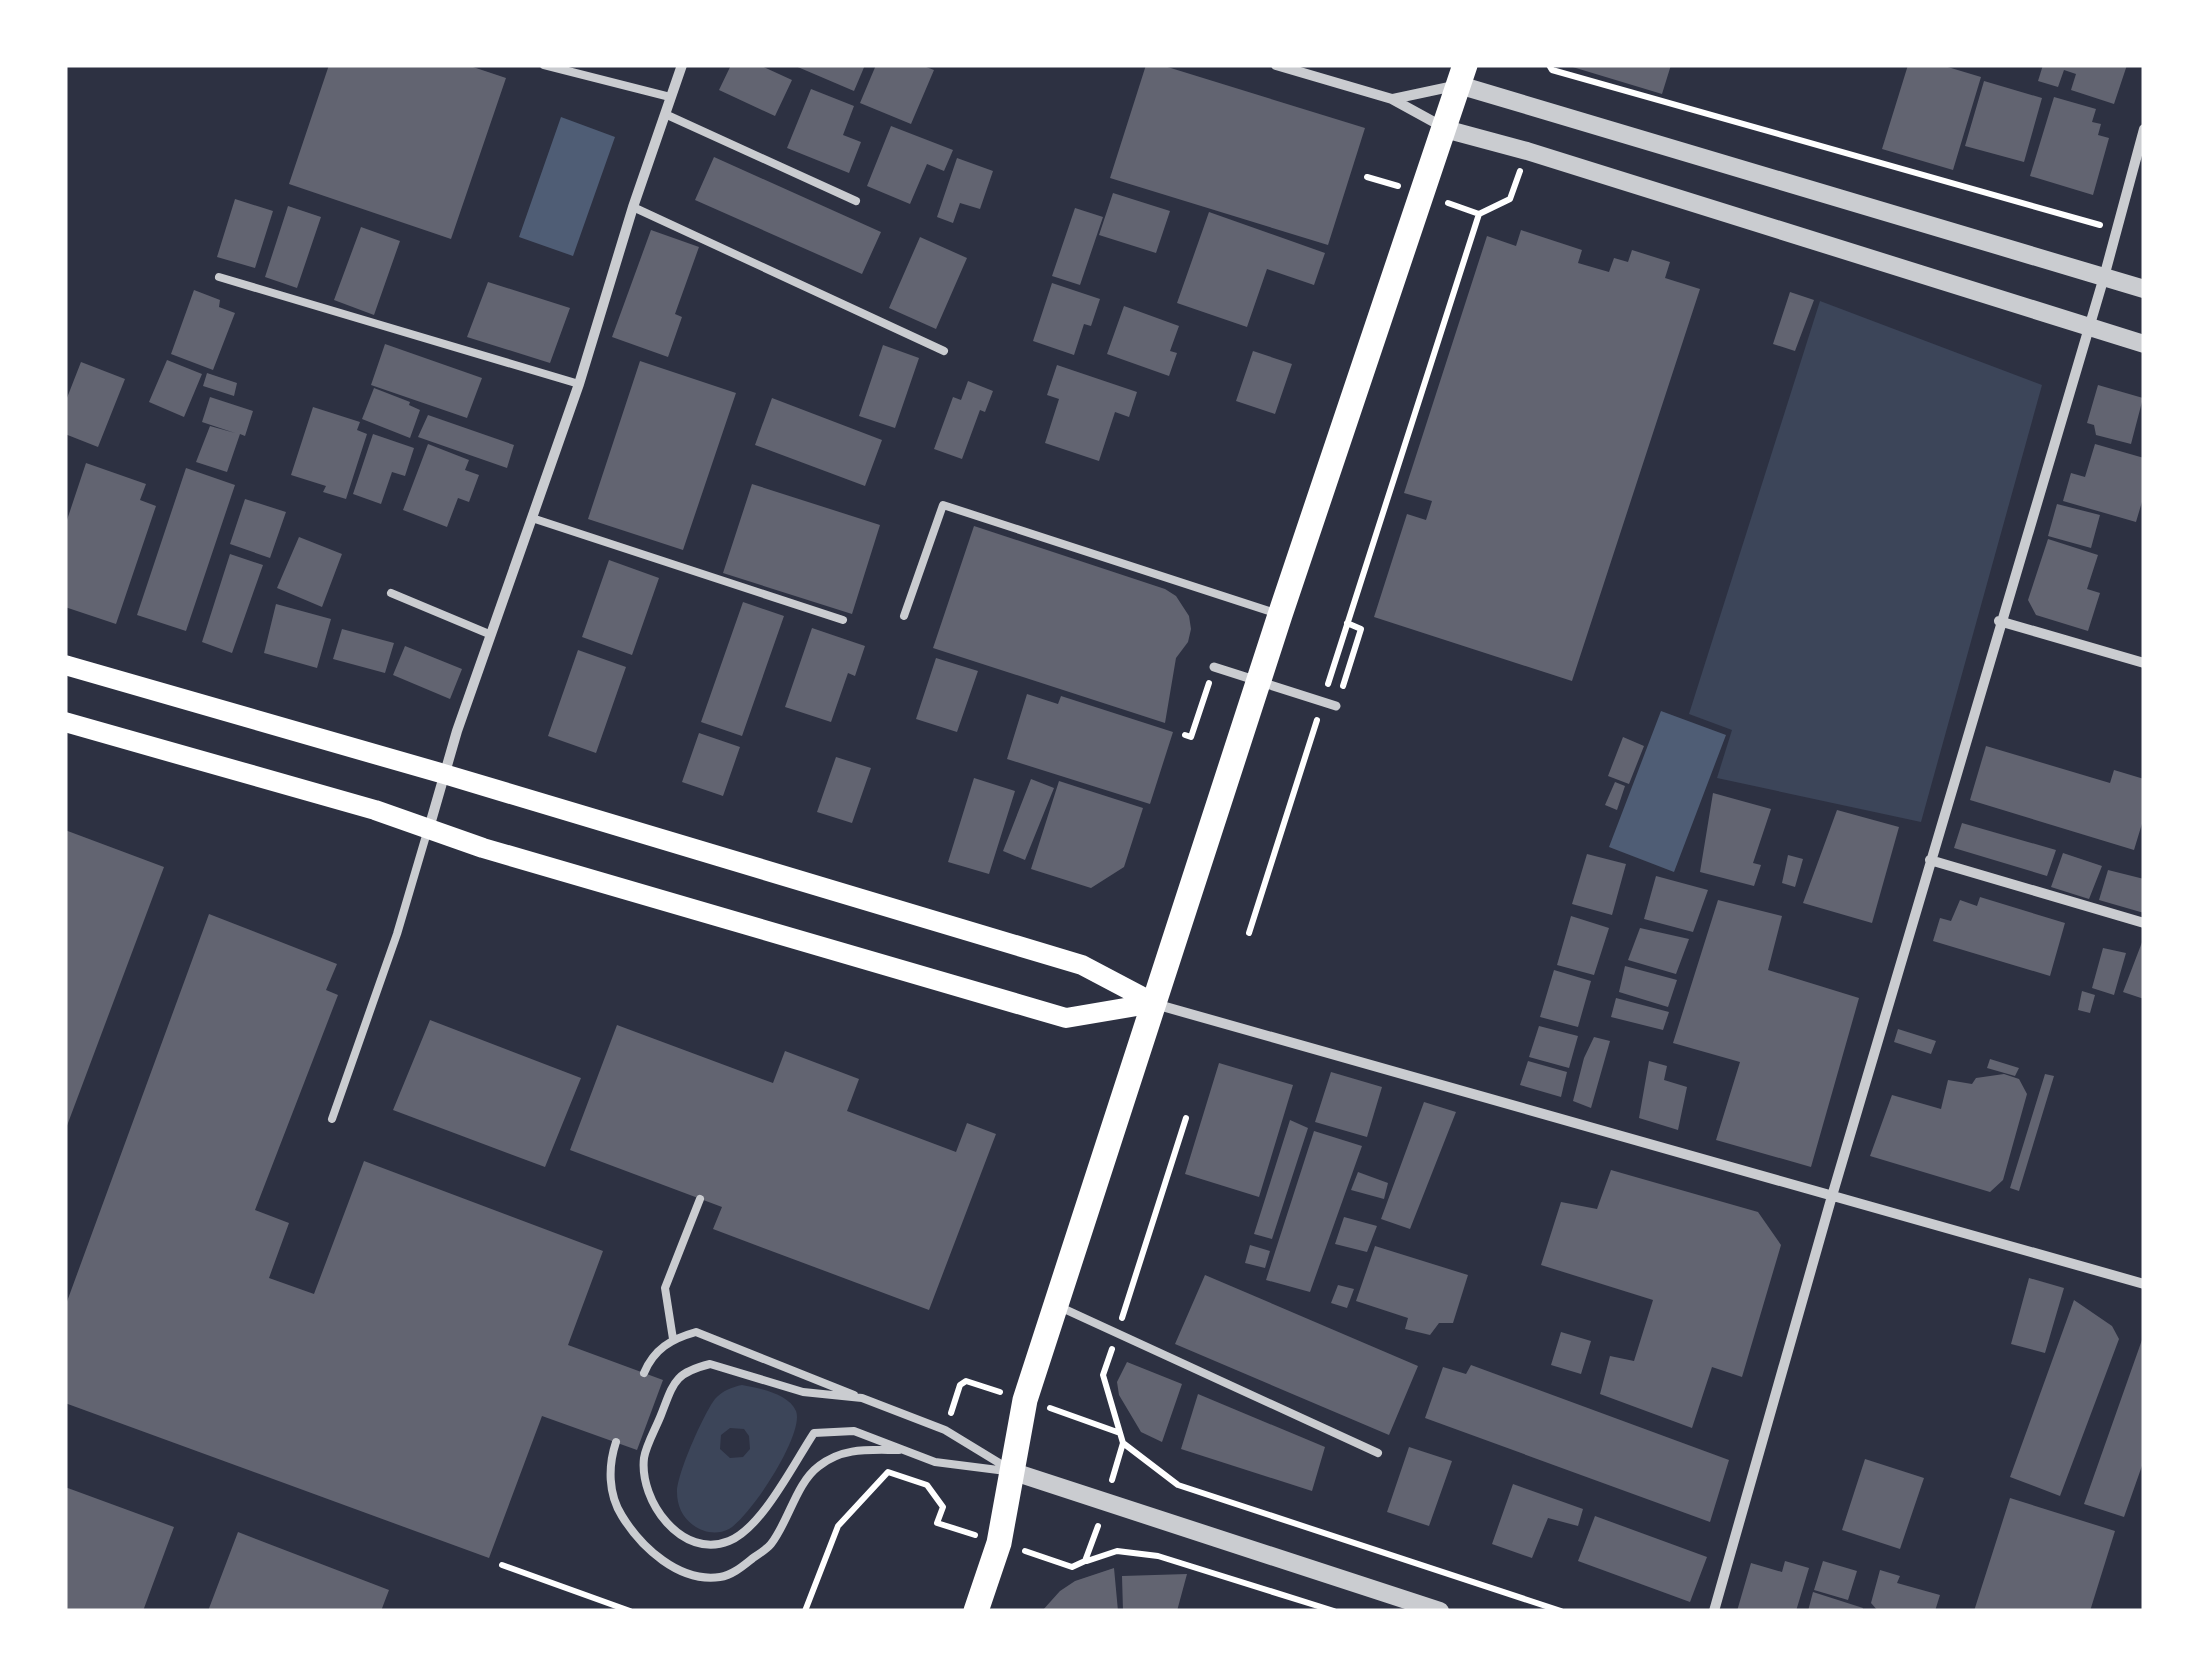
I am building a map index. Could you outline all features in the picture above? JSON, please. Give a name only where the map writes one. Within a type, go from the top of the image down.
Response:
[{"type":"main road","points":[[976,1611],[999,1543],[1025,1400],[1280,615],[1462,75]]},
{"type":"main road","points":[[65,664],[1082,965],[1154,1004]]},
{"type":"main road","points":[[65,722],[375,810],[483,848],[1066,1018],[1154,1004]]},
{"type":"street","points":[[428,829],[489,634],[579,384],[682,65]]},
{"type":"street","points":[[1276,65],[1392,99],[1446,128],[2144,344]]},
{"type":"street","points":[[1392,99],[1462,75],[2144,289]]},
{"type":"street","points":[[1714,1611],[2144,129]]},
{"type":"street","points":[[2000,621],[2144,662]]},
{"type":"street","points":[[1214,668],[1336,706]]},
{"type":"street","points":[[1930,860],[2144,924]]},
{"type":"street","points":[[1154,1004],[2144,1284]]},
{"type":"street","points":[[1014,1472],[1440,1611]]},
{"type":"lane","points":[[544,65],[670,97]]},
{"type":"lane","points":[[665,114],[856,201]]},
{"type":"lane","points":[[633,207],[944,352]]},
{"type":"lane","points":[[218,277],[579,384]]},
{"type":"lane","points":[[904,616],[943,504],[1280,615]]},
{"type":"lane","points":[[532,518],[842,620]]},
{"type":"lane","points":[[392,593],[489,634]]},
{"type":"lane","points":[[332,1119],[398,934],[428,829]]},
{"type":"lane","points":[[672,1338],[665,1288],[700,1199]]},
{"type":"lane","points":[[1056,1305],[1378,1453]]},
{"type":"lane","points":[[644,1373],[650,1358],[672,1338],[696,1332],[946,1430],[1014,1472]]},
{"type":"lane","points":[[862,1398],[803,1392],[710,1364],[686,1370],[674,1381],[644,1458],[647,1490],[664,1520],[702,1546],[730,1541],[760,1516],[814,1434],[854,1431],[935,1462],[1014,1472]]},
{"type":"lane","points":[[616,1442],[611,1457],[611,1488],[618,1510],[637,1540],[662,1560],[688,1573],[720,1577],[736,1571],[770,1546],[814,1469],[841,1451],[903,1450]]},
{"type":"path","points":[[1549,65],[1552,70],[1767,133],[2115,230]]},
{"type":"path","points":[[1324,696],[1479,214],[1510,200]]},
{"type":"path","points":[[1336,706],[1362,628],[1347,623]]},
{"type":"path","points":[[1185,735],[1191,737],[1214,668]]},
{"type":"path","points":[[1250,933],[1318,714]]},
{"type":"path","points":[[1120,1433],[1103,1375],[1186,1118]]},
{"type":"path","points":[[1123,1443],[1178,1485],[1561,1611]]},
{"type":"path","points":[[805,1611],[838,1526],[888,1472],[927,1485],[943,1507],[938,1522]]},
{"type":"path","points":[[1086,1562],[1117,1552],[1158,1556],[1334,1611]]},
{"type":"path","points":[[502,1565],[630,1611]]},
{"type":"shaded area","points":[[561,117],[615,137],[573,256],[519,237]]},
{"type":"shaded area","points":[[1820,301],[2042,385],[1921,822],[1717,778],[1732,730],[1689,714]]},
{"type":"shaded area","points":[[1661,711],[1726,735],[1674,872],[1609,847]]},
{"type":"shaded area","points":[[742,1385],[787,1400],[796,1411],[797,1422],[774,1474],[750,1509],[729,1529],[706,1531],[683,1514],[678,1502],[678,1483],[710,1406],[727,1390]],"holes":[[[730,1428],[744,1429],[750,1449],[743,1457],[730,1458],[720,1449],[721,1435]]]},
{"type":"building","points":[[329,65],[467,65],[506,78],[451,239],[289,184]]},
{"type":"building","points":[[731,65],[759,65],[792,80],[775,116],[719,90]]},
{"type":"building","points":[[793,65],[865,65],[854,91]]},
{"type":"building","points":[[876,65],[921,65],[934,70],[911,124],[860,103]]},
{"type":"building","points":[[1146,65],[1161,65],[1365,128],[1328,245],[1110,178]]},
{"type":"building","points":[[1566,65],[1671,65],[1662,94]]},
{"type":"building","points":[[1908,65],[1941,65],[1981,77],[1953,170],[1882,149]]},
{"type":"building","points":[[2043,65],[2127,65],[2114,104],[2071,90],[2076,74],[2064,70],[2058,87],[2038,81]]},
{"type":"building","points":[[1984,81],[2042,98],[2024,162],[1965,146]]},
{"type":"building","points":[[811,89],[854,106],[843,135],[861,142],[849,173],[787,148]]},
{"type":"building","points":[[2054,97],[2096,109],[2092,122],[2101,124],[2098,135],[2109,138],[2093,195],[2030,176]]},
{"type":"building","points":[[891,126],[953,150],[944,171],[927,164],[910,204],[867,186]]},
{"type":"building","points":[[714,157],[881,232],[862,274],[695,200]]},
{"type":"building","points":[[957,158],[993,171],[980,209],[960,203],[953,223],[937,217]]},
{"type":"building","points":[[1113,193],[1170,211],[1156,253],[1099,235]]},
{"type":"building","points":[[235,199],[273,211],[255,268],[217,257]]},
{"type":"building","points":[[288,206],[321,217],[297,288],[265,277]]},
{"type":"building","points":[[1075,208],[1103,217],[1080,285],[1052,276]]},
{"type":"building","points":[[1209,212],[1325,253],[1314,285],[1267,269],[1247,327],[1177,303]]},
{"type":"building","points":[[361,227],[400,241],[374,315],[334,300]]},
{"type":"building","points":[[651,230],[699,247],[675,314],[682,317],[668,357],[612,337]]},
{"type":"building","points":[[1521,230],[1582,250],[1578,263],[1609,272],[1614,258],[1628,262],[1632,250],[1670,262],[1665,278],[1700,289],[1572,681],[1374,617],[1407,514],[1426,520],[1432,501],[1404,493],[1487,236],[1516,246]]},
{"type":"building","points":[[920,237],[967,258],[936,329],[889,308]]},
{"type":"building","points":[[488,282],[570,308],[550,363],[467,337]]},
{"type":"building","points":[[1052,283],[1100,299],[1091,326],[1084,324],[1074,355],[1033,341]]},
{"type":"building","points":[[194,290],[220,300],[219,307],[235,313],[213,370],[171,354]]},
{"type":"building","points":[[1790,292],[1814,300],[1795,351],[1773,344]]},
{"type":"building","points":[[1124,306],[1179,326],[1170,351],[1177,353],[1169,376],[1107,354]]},
{"type":"building","points":[[385,344],[482,378],[467,418],[371,385]]},
{"type":"building","points":[[883,345],[919,358],[895,428],[859,416]]},
{"type":"building","points":[[1253,351],[1292,364],[1275,414],[1236,401]]},
{"type":"building","points":[[167,360],[202,374],[184,417],[149,402]]},
{"type":"building","points":[[640,361],[736,393],[683,550],[588,519]]},
{"type":"building","points":[[81,362],[125,379],[98,447],[65,434],[65,403]]},
{"type":"building","points":[[1057,365],[1137,392],[1129,417],[1115,412],[1099,461],[1045,443],[1059,399],[1047,395]]},
{"type":"building","points":[[207,373],[237,383],[234,396],[203,386]]},
{"type":"building","points":[[968,381],[993,391],[985,412],[980,410],[962,459],[934,449],[953,397],[961,400]]},
{"type":"building","points":[[2098,385],[2143,398],[2131,444],[2096,435],[2094,425],[2087,423]]},
{"type":"building","points":[[374,388],[420,410],[410,438],[362,419]]},
{"type":"building","points":[[210,397],[253,411],[227,472],[196,462],[210,426],[235,433],[202,422]]},
{"type":"building","points":[[772,398],[882,440],[865,486],[755,445]]},
{"type":"building","points":[[313,407],[360,422],[357,430],[367,434],[346,499],[323,492],[326,486],[291,475]]},
{"type":"building","points":[[428,415],[514,445],[507,468],[418,437]]},
{"type":"building","points":[[373,434],[414,448],[405,476],[392,472],[381,504],[353,494]]},
{"type":"building","points":[[428,444],[469,460],[465,470],[479,475],[469,502],[458,498],[447,527],[403,510]]},
{"type":"building","points":[[2095,444],[2144,458],[2144,495],[2136,522],[2063,501],[2071,473],[2085,477]]},
{"type":"building","points":[[86,463],[146,484],[140,500],[156,506],[116,624],[65,607],[65,526]]},
{"type":"building","points":[[186,468],[235,485],[186,631],[137,615]]},
{"type":"building","points":[[752,484],[880,525],[852,614],[723,573]]},
{"type":"building","points":[[245,499],[286,512],[270,558],[230,544]]},
{"type":"building","points":[[2057,504],[2100,515],[2091,548],[2048,536]]},
{"type":"building","points":[[974,526],[1165,589],[1176,596],[1189,616],[1191,629],[1188,642],[1176,658],[1165,723],[933,648]]},
{"type":"building","points":[[299,537],[342,554],[322,607],[277,588]]},
{"type":"building","points":[[2048,539],[2098,555],[2087,589],[2100,593],[2088,631],[2036,615],[2028,600]]},
{"type":"building","points":[[230,554],[263,565],[232,653],[202,642]]},
{"type":"building","points":[[609,560],[659,578],[632,655],[582,637]]},
{"type":"building","points":[[743,602],[784,616],[742,736],[701,722]]},
{"type":"building","points":[[276,604],[331,619],[317,668],[264,653]]},
{"type":"building","points":[[812,628],[865,646],[855,676],[848,673],[831,722],[785,707]]},
{"type":"building","points":[[342,629],[394,643],[385,673],[333,659]]},
{"type":"building","points":[[405,646],[462,669],[450,699],[393,675]]},
{"type":"building","points":[[578,650],[626,667],[596,753],[548,736]]},
{"type":"building","points":[[936,658],[978,671],[957,732],[916,719]]},
{"type":"building","points":[[1027,694],[1058,704],[1061,696],[1173,732],[1150,804],[1007,759]]},
{"type":"building","points":[[699,733],[740,747],[723,796],[682,782]]},
{"type":"building","points":[[1623,737],[1644,746],[1629,784],[1608,776]]},
{"type":"building","points":[[1986,746],[2110,783],[2114,770],[2144,779],[2144,817],[2134,850],[1970,800]]},
{"type":"building","points":[[836,757],[871,768],[852,823],[817,812]]},
{"type":"building","points":[[974,778],[1015,791],[989,874],[948,862]]},
{"type":"building","points":[[1031,779],[1054,788],[1025,860],[1003,851]]},
{"type":"building","points":[[1059,781],[1143,808],[1124,867],[1091,888],[1031,869]]},
{"type":"building","points":[[1615,782],[1625,786],[1617,810],[1605,805]]},
{"type":"building","points":[[1713,793],[1771,809],[1753,863],[1761,865],[1754,886],[1700,872]]},
{"type":"building","points":[[1837,810],[1899,827],[1872,923],[1803,903]]},
{"type":"building","points":[[1962,823],[2056,850],[2047,876],[1954,848]]},
{"type":"building","points":[[65,830],[164,867],[65,1131]]},
{"type":"building","points":[[2063,853],[2102,866],[2089,899],[2051,887]]},
{"type":"building","points":[[1587,854],[1626,864],[1612,915],[1572,904]]},
{"type":"building","points":[[1788,855],[1803,859],[1795,887],[1782,883]]},
{"type":"building","points":[[2108,870],[2144,879],[2144,913],[2099,900]]},
{"type":"building","points":[[1656,876],[1708,890],[1693,932],[1644,919]]},
{"type":"building","points":[[1980,897],[2065,923],[2050,976],[1933,941],[1940,918],[1951,921],[1960,900],[1977,906]]},
{"type":"building","points":[[1718,900],[1782,916],[1768,970],[1859,998],[1811,1167],[1716,1140],[1740,1062],[1673,1043]]},
{"type":"building","points":[[209,914],[337,964],[326,990],[338,995],[255,1210],[289,1223],[269,1278],[314,1294],[364,1161],[603,1251],[568,1345],[663,1380],[637,1450],[542,1416],[489,1558],[65,1403],[65,1307]]},
{"type":"building","points":[[1571,916],[1609,928],[1594,975],[1557,965]]},
{"type":"building","points":[[1640,928],[1689,939],[1676,974],[1628,960]]},
{"type":"building","points":[[2144,937],[2144,999],[2123,992]]},
{"type":"building","points":[[2103,948],[2126,953],[2114,995],[2092,988]]},
{"type":"building","points":[[1625,966],[1677,980],[1668,1007],[1619,992]]},
{"type":"building","points":[[1554,970],[1591,981],[1578,1027],[1540,1017]]},
{"type":"building","points":[[2082,991],[2095,995],[2090,1013],[2078,1010]]},
{"type":"building","points":[[1616,998],[1669,1012],[1663,1030],[1611,1017]]},
{"type":"building","points":[[430,1020],[581,1078],[545,1167],[393,1110]]},
{"type":"building","points":[[617,1025],[773,1083],[785,1051],[859,1079],[847,1111],[956,1152],[967,1123],[996,1134],[929,1310],[713,1229],[722,1207],[570,1150]]},
{"type":"building","points":[[1539,1026],[1578,1036],[1569,1068],[1529,1057]]},
{"type":"building","points":[[1898,1029],[1936,1041],[1931,1054],[1894,1042]]},
{"type":"building","points":[[1594,1037],[1610,1041],[1591,1108],[1573,1101]]},
{"type":"building","points":[[1990,1059],[2019,1068],[2015,1076],[1987,1068]]},
{"type":"building","points":[[1528,1061],[1567,1072],[1561,1097],[1520,1085]]},
{"type":"building","points":[[1649,1061],[1667,1066],[1664,1080],[1687,1087],[1678,1130],[1639,1118]]},
{"type":"building","points":[[1219,1063],[1293,1085],[1259,1197],[1185,1174]]},
{"type":"building","points":[[1331,1072],[1382,1087],[1367,1137],[1315,1122]]},
{"type":"building","points":[[2004,1074],[2019,1079],[2027,1094],[2003,1180],[1990,1192],[1870,1156],[1892,1095],[1941,1109],[1948,1080],[1972,1084],[1976,1078]]},
{"type":"building","points":[[2045,1074],[2054,1076],[2019,1191],[2010,1188]]},
{"type":"building","points":[[1424,1102],[1456,1112],[1410,1229],[1381,1219]]},
{"type":"building","points":[[1290,1120],[1308,1128],[1272,1239],[1254,1234]]},
{"type":"building","points":[[1314,1131],[1362,1146],[1310,1292],[1266,1280]]},
{"type":"building","points":[[1611,1170],[1758,1212],[1781,1245],[1742,1377],[1712,1367],[1692,1428],[1600,1394],[1610,1356],[1634,1361],[1653,1300],[1541,1265],[1561,1202],[1597,1209]]},
{"type":"building","points":[[1358,1172],[1388,1183],[1384,1199],[1351,1190]]},
{"type":"building","points":[[1344,1217],[1377,1226],[1367,1252],[1335,1244]]},
{"type":"building","points":[[1250,1245],[1270,1251],[1265,1268],[1245,1263]]},
{"type":"building","points":[[1375,1246],[1468,1275],[1453,1323],[1439,1323],[1430,1335],[1405,1329],[1408,1318],[1356,1301]]},
{"type":"building","points":[[1205,1275],[1418,1366],[1389,1435],[1175,1344]]},
{"type":"building","points":[[2029,1278],[2064,1288],[2045,1353],[2011,1344]]},
{"type":"building","points":[[1338,1285],[1354,1289],[1347,1308],[1331,1303]]},
{"type":"building","points":[[2074,1300],[2112,1326],[2119,1339],[2060,1496],[2010,1477]]},
{"type":"building","points":[[1561,1332],[1591,1341],[1581,1374],[1551,1365]]},
{"type":"building","points":[[2143,1337],[2144,1460],[2124,1517],[2084,1504]]},
{"type":"building","points":[[1127,1362],[1182,1384],[1162,1442],[1141,1432],[1119,1395],[1117,1382]]},
{"type":"building","points":[[1471,1365],[1729,1460],[1710,1522],[1425,1418],[1443,1367],[1466,1374]]},
{"type":"building","points":[[1198,1394],[1325,1447],[1312,1491],[1181,1449]]},
{"type":"building","points":[[1409,1447],[1452,1461],[1429,1526],[1387,1512]]},
{"type":"building","points":[[1865,1459],[1924,1478],[1900,1549],[1842,1530]]},
{"type":"building","points":[[1513,1484],[1583,1509],[1578,1526],[1548,1518],[1532,1558],[1492,1544]]},
{"type":"building","points":[[65,1487],[174,1527],[143,1611],[65,1611]]},
{"type":"building","points":[[2010,1498],[2115,1531],[2090,1611],[1974,1611]]},
{"type":"building","points":[[1595,1516],[1707,1557],[1690,1602],[1578,1561]]},
{"type":"building","points":[[238,1532],[389,1590],[381,1611],[208,1611]]},
{"type":"building","points":[[1785,1561],[1809,1568],[1796,1611],[1737,1611],[1751,1563],[1782,1572]]},
{"type":"building","points":[[1823,1561],[1857,1571],[1848,1600],[1814,1590]]},
{"type":"building","points":[[1114,1568],[1118,1611],[1042,1611],[1075,1581]]},
{"type":"building","points":[[1880,1570],[1900,1576],[1897,1583],[1940,1595],[1935,1611],[1878,1611],[1871,1603]]},
{"type":"building","points":[[1187,1574],[1177,1611],[1123,1611],[1122,1576]]},
{"type":"building","points":[[1813,1592],[1863,1608],[1862,1611],[1808,1611]]}]
